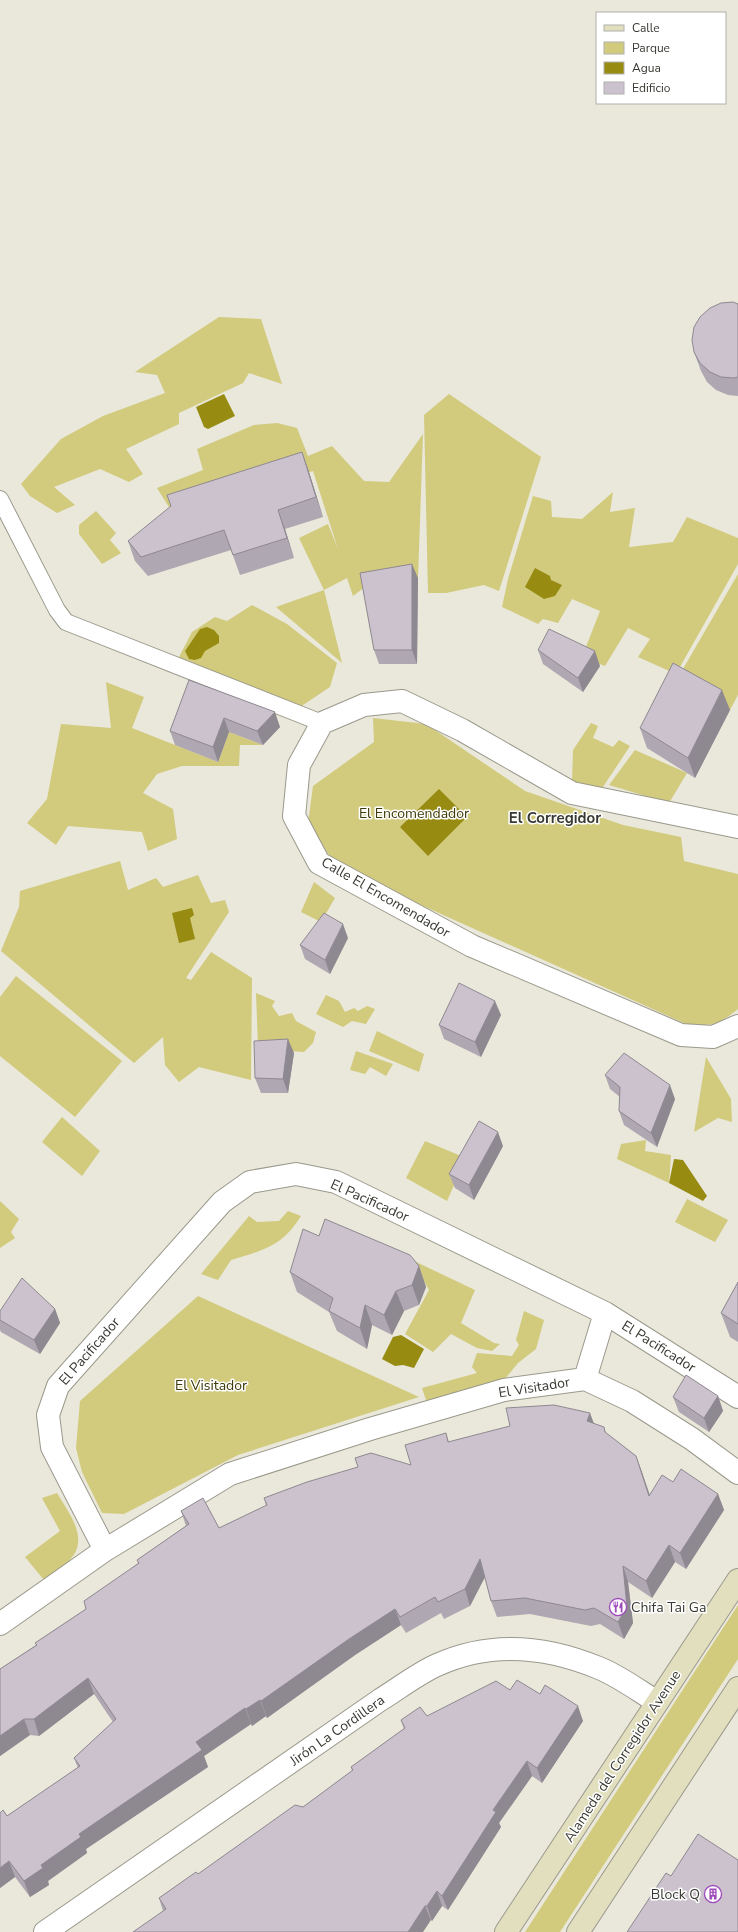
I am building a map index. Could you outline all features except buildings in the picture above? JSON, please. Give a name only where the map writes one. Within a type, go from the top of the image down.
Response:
[{"type":"main road","name":"Alameda del Corregidor Avenue","points":[[506,1932],[738,1580]]},
{"type":"main road","points":[[578,1932],[738,1688]]},
{"type":"street","points":[[322,723],[364,705],[402,701],[462,730],[572,793],[738,827]]},
{"type":"street","name":"Calle El Encomendador","points":[[322,723],[299,765],[294,816],[319,863],[472,946],[681,1035],[713,1037],[738,1026]]},
{"type":"street","name":"El Pacificador","points":[[105,1550],[52,1447],[48,1415],[58,1386],[222,1202],[250,1182],[296,1174],[336,1182],[605,1312],[738,1397]]},
{"type":"street","points":[[585,1379],[605,1312]]},
{"type":"street","name":"El Visitador","points":[[0,1624],[105,1550],[230,1474],[370,1429],[504,1390],[585,1379],[632,1401],[692,1439],[738,1473]]},
{"type":"street","name":"Jirón La Cordillera","points":[[45,1932],[380,1700],[436,1665],[472,1652],[514,1648],[540,1651],[567,1657],[600,1668],[657,1702]]},
{"type":"lane","points":[[0,499],[57,610],[66,622],[322,723]]},
{"type":"green space","points":[[219,317],[261,319],[282,384],[249,373],[243,383],[179,413],[179,424],[126,449],[143,474],[129,482],[100,469],[54,487],[75,505],[57,513],[30,496],[21,484],[61,439],[103,416],[165,393],[157,375],[135,372]]},
{"type":"green space","points":[[449,394],[541,457],[499,591],[484,585],[446,593],[428,593],[424,415]]},
{"type":"green space","points":[[277,423],[297,428],[308,456],[332,446],[364,481],[389,482],[423,434],[418,578],[365,587],[353,596],[347,578],[324,590],[299,538],[328,524],[338,549],[313,471],[174,515],[157,488],[203,470],[197,449],[254,425]]},
{"type":"green space","points":[[613,492],[610,512],[635,508],[629,547],[673,542],[687,517],[738,538],[738,564],[676,674],[638,657],[650,639],[628,628],[605,666],[582,657],[600,611],[572,599],[558,623],[543,619],[538,624],[502,607],[508,579],[533,496],[551,501],[552,517],[582,519]]},
{"type":"green space","points":[[96,511],[116,533],[110,540],[121,553],[102,564],[79,534],[79,525]]},
{"type":"green space","points":[[738,574],[738,695],[730,710],[676,681]]},
{"type":"green space","points":[[324,590],[342,663],[276,607]]},
{"type":"green space","points":[[252,605],[287,624],[337,663],[330,687],[300,707],[177,661],[192,632],[215,617],[227,621]]},
{"type":"green space","points":[[106,682],[144,697],[132,728],[218,762],[229,732],[263,745],[240,745],[239,766],[182,766],[157,774],[143,793],[173,809],[177,839],[148,851],[142,832],[68,826],[56,845],[27,823],[47,799],[61,724],[111,728]]},
{"type":"green space","name":"El Encomendador","points":[[373,718],[426,724],[525,791],[623,825],[681,837],[684,861],[738,874],[738,1009],[725,1019],[714,1024],[686,1024],[381,887],[334,863],[308,823],[313,786],[374,742]]},
{"type":"green space","points":[[591,723],[598,726],[593,738],[613,747],[619,740],[630,746],[601,790],[572,782],[573,750]]},
{"type":"green space","points":[[635,750],[687,773],[669,803],[609,785]]},
{"type":"green space","points":[[120,861],[128,890],[156,878],[163,887],[198,875],[211,903],[225,900],[229,912],[186,978],[191,980],[211,952],[252,978],[251,1080],[199,1067],[179,1082],[165,1065],[163,1037],[134,1063],[1,951],[19,907],[20,891]]},
{"type":"green space","points":[[314,882],[335,898],[321,922],[301,912]]},
{"type":"green space","points":[[16,976],[122,1061],[75,1117],[0,1056],[0,997]]},
{"type":"green space","points":[[256,993],[275,1001],[272,1006],[279,1016],[292,1013],[296,1021],[316,1032],[313,1043],[304,1052],[258,1047]]},
{"type":"green space","points":[[326,995],[339,1001],[345,1012],[354,1008],[358,1011],[367,1006],[375,1009],[366,1024],[352,1021],[343,1027],[316,1014]]},
{"type":"green space","points":[[377,1031],[424,1054],[419,1072],[369,1051]]},
{"type":"green space","points":[[356,1051],[393,1064],[386,1076],[370,1067],[365,1074],[350,1070]]},
{"type":"green space","points":[[706,1057],[731,1099],[732,1122],[718,1118],[694,1132]]},
{"type":"green space","points":[[62,1117],[100,1151],[82,1176],[42,1142]]},
{"type":"green space","points":[[646,1140],[645,1151],[671,1155],[669,1183],[617,1159],[621,1144]]},
{"type":"green space","points":[[425,1141],[466,1158],[447,1201],[406,1178]]},
{"type":"green space","points":[[687,1199],[728,1220],[715,1242],[675,1222]]},
{"type":"green space","points":[[0,1201],[19,1219],[11,1232],[15,1238],[0,1248]]},
{"type":"green space","points":[[288,1211],[301,1216],[287,1235],[279,1241],[262,1250],[231,1260],[218,1280],[201,1274],[249,1216],[257,1222],[279,1221]]},
{"type":"green space","points":[[349,1230],[475,1290],[461,1323],[494,1343],[500,1344],[492,1351],[477,1348],[451,1334],[433,1352],[405,1334],[429,1290],[419,1272]]},
{"type":"green space","name":"El Visitador","points":[[198,1296],[419,1397],[238,1455],[124,1514],[102,1513],[82,1472],[76,1448],[80,1401]]},
{"type":"green space","points":[[524,1311],[544,1320],[536,1349],[518,1363],[504,1380],[427,1403],[422,1388],[477,1373],[472,1367],[477,1353],[512,1356],[519,1345],[516,1340]]},
{"type":"green space","points":[[57,1493],[74,1523],[78,1540],[77,1548],[67,1563],[44,1580],[25,1557],[60,1531],[42,1498]]},
{"type":"green space","points":[[738,1605],[738,1659],[560,1932],[525,1932]]},
{"type":"water","points":[[224,394],[235,416],[208,429],[204,427],[196,407]]},
{"type":"water","points":[[535,568],[550,576],[551,580],[562,585],[555,596],[544,599],[525,587]]},
{"type":"water","points":[[207,627],[214,630],[219,636],[219,643],[205,651],[201,658],[195,660],[189,659],[185,651],[200,629]]},
{"type":"water","points":[[439,789],[467,817],[428,856],[400,827]]},
{"type":"water","points":[[192,908],[194,915],[190,918],[195,939],[179,943],[172,913]]},
{"type":"water","points":[[674,1159],[683,1160],[707,1196],[703,1201],[669,1183]]},
{"type":"water","points":[[401,1335],[424,1349],[414,1368],[403,1365],[395,1366],[382,1359],[393,1337]]},
{"type":"place","name":"Chifa Tai Ga","points":[[618,1607]]},
{"type":"place","name":"Block Q","points":[[713,1894]]},
{"type":"district","name":"El Corregidor","points":[[555,818]]}]
